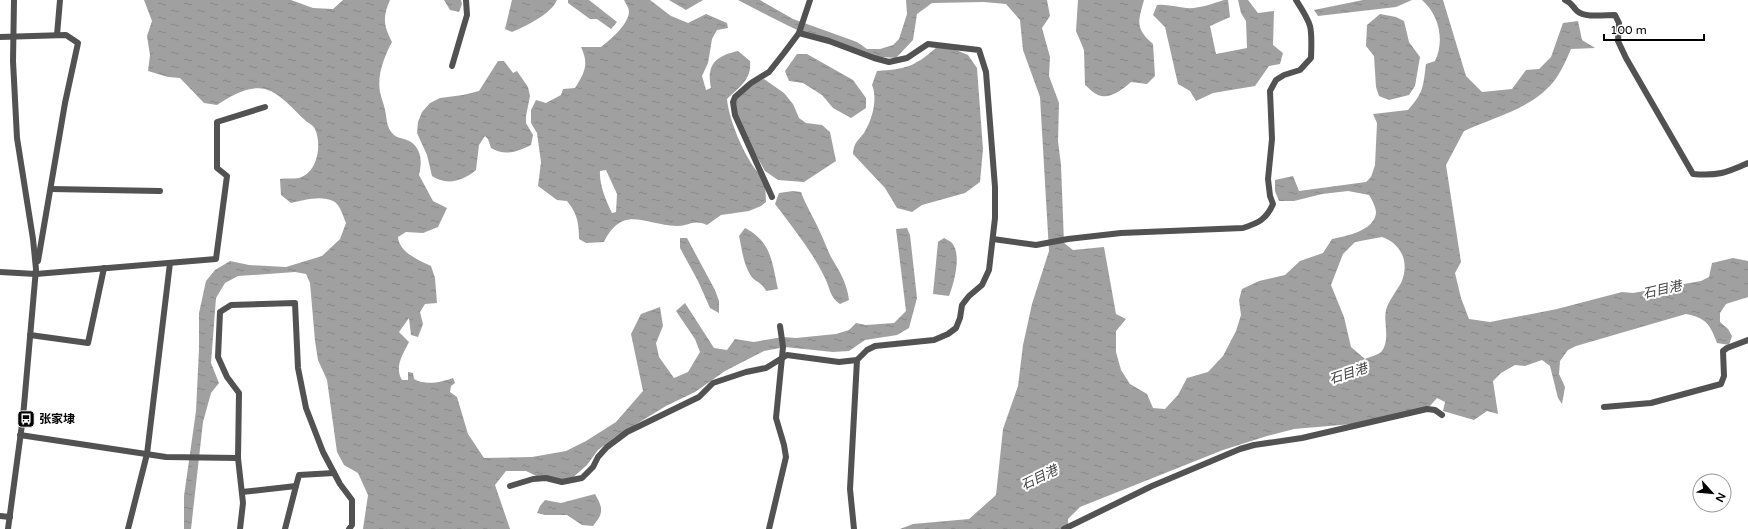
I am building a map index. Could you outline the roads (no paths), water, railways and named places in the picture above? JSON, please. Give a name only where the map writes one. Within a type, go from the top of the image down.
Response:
[{"type":"street","points":[[14,0],[13,61],[17,138],[33,239],[36,271]]},
{"type":"street","points":[[57,35],[60,0]]},
{"type":"street","points":[[452,66],[467,15],[466,0]]},
{"type":"street","points":[[772,197],[735,115],[733,102],[735,97],[742,90],[769,72],[799,33],[810,0]]},
{"type":"street","points":[[993,239],[1036,245],[1068,239],[1121,233],[1242,228],[1256,224],[1269,214],[1273,204],[1270,196],[1268,179],[1272,139],[1270,91],[1276,80],[1284,75],[1300,70],[1311,58],[1312,30],[1310,21],[1296,0]]},
{"type":"street","points":[[1565,0],[1572,3],[1576,10],[1584,15],[1615,15],[1619,23],[1618,41],[1626,58],[1693,174],[1724,174],[1748,163]]},
{"type":"street","points":[[510,486],[533,479],[546,478],[562,482],[582,478],[593,467],[598,457],[607,447],[627,432],[699,397],[713,383],[746,372],[766,368],[787,355],[840,362],[857,360],[867,350],[875,346],[934,340],[948,334],[956,328],[960,318],[962,305],[969,296],[982,285],[989,270],[995,218],[995,187],[986,72],[979,50],[928,44],[907,58],[889,62],[829,41],[799,33]]},
{"type":"street","points":[[0,37],[13,38],[66,35],[78,43],[65,103],[36,271],[20,435],[8,529]]},
{"type":"street","points":[[0,272],[104,268],[216,259],[227,176],[216,168],[217,122],[265,107]]},
{"type":"street","points":[[51,189],[160,191]]},
{"type":"street","points":[[128,529],[147,454],[170,263]]},
{"type":"street","points":[[30,335],[88,343],[104,268]]},
{"type":"street","points":[[240,529],[243,503],[238,458],[239,393],[227,377],[218,357],[220,312],[231,305],[295,303],[298,368],[306,408],[323,452],[340,484],[352,500],[352,524],[350,529]]},
{"type":"street","points":[[769,529],[786,457],[776,418],[783,347],[780,326]]},
{"type":"street","points":[[1604,406],[1651,403],[1721,384],[1724,376],[1723,351],[1748,340]]},
{"type":"street","points":[[854,529],[850,488],[857,360]]},
{"type":"street","points":[[1064,529],[1152,486],[1240,448],[1302,438],[1427,409],[1435,410],[1442,415]]},
{"type":"street","points":[[20,435],[166,457],[238,458]]},
{"type":"street","points":[[285,529],[299,475],[334,473]]},
{"type":"street","points":[[242,492],[296,486]]},
{"type":"street","points":[[0,516],[10,517]]},
{"type":"water","points":[[144,0],[291,0],[313,8],[333,9],[343,0],[390,0],[386,12],[385,22],[392,42],[386,54],[379,79],[380,94],[385,108],[388,125],[394,135],[415,145],[421,161],[419,175],[433,201],[447,208],[438,227],[423,233],[406,232],[398,237],[399,242],[405,251],[431,266],[435,278],[437,303],[425,304],[420,312],[423,324],[418,337],[411,335],[409,318],[399,332],[409,342],[400,361],[400,375],[402,380],[408,380],[408,372],[413,373],[414,379],[428,383],[453,378],[455,383],[451,386],[450,392],[457,397],[468,434],[484,458],[532,457],[566,451],[586,441],[616,422],[643,391],[631,334],[641,314],[660,307],[663,326],[656,343],[659,357],[674,378],[688,372],[700,352],[695,339],[676,311],[685,303],[714,348],[727,350],[735,339],[754,342],[783,337],[796,338],[836,334],[849,330],[856,323],[866,325],[894,323],[906,311],[896,229],[907,228],[910,235],[917,298],[909,328],[897,335],[865,340],[849,351],[833,352],[785,347],[764,351],[725,371],[695,392],[666,406],[615,437],[598,450],[587,465],[569,481],[545,480],[526,471],[506,471],[495,485],[510,529],[363,529],[368,495],[358,473],[344,465],[337,452],[327,380],[318,360],[310,283],[306,274],[295,272],[238,276],[225,283],[216,298],[211,363],[219,383],[211,393],[203,422],[191,529],[184,529],[184,496],[196,411],[199,313],[206,281],[215,270],[230,261],[249,265],[286,267],[322,256],[340,239],[346,223],[339,207],[333,201],[318,198],[306,199],[291,203],[281,195],[280,179],[299,178],[305,175],[314,164],[318,150],[315,129],[282,98],[271,91],[259,88],[240,92],[217,105],[204,103],[180,78],[168,77],[148,71],[150,55],[147,36],[152,21]]},
{"type":"water","points":[[444,0],[461,0],[462,4],[459,12],[450,10]]},
{"type":"water","points":[[512,0],[557,0],[544,15],[512,32],[505,29]]},
{"type":"water","points":[[568,0],[589,0],[617,22],[611,29],[597,19],[590,19],[568,3]]},
{"type":"water","points":[[624,0],[650,0],[671,16],[688,23],[706,14],[727,23],[728,28],[717,30],[712,39],[708,63],[702,76],[706,90],[711,88],[710,73],[714,62],[718,59],[738,51],[750,61],[749,73],[744,83],[727,99],[731,119],[740,143],[752,165],[765,180],[766,202],[761,206],[749,211],[721,215],[707,225],[695,223],[677,226],[635,219],[627,220],[619,223],[611,230],[604,242],[586,243],[579,239],[577,218],[567,201],[557,200],[538,186],[541,162],[537,133],[531,123],[531,110],[536,100],[546,103],[561,95],[563,89],[575,88],[585,68],[585,58],[581,47],[601,47],[622,27],[626,22],[629,12]],"holes":[[[606,170],[617,194],[616,212],[612,213],[605,198],[600,171]]]},
{"type":"water","points":[[669,0],[703,0],[686,10]]},
{"type":"water","name":"石目港","points":[[738,0],[760,0],[793,19],[857,42],[867,49],[880,49],[893,45],[899,39],[907,14],[906,0],[1047,0],[1050,16],[1042,28],[1050,57],[1049,76],[1059,103],[1058,141],[1061,165],[1064,243],[1073,250],[1104,247],[1116,314],[1126,319],[1116,331],[1116,352],[1121,370],[1130,384],[1147,394],[1153,408],[1165,409],[1178,395],[1187,378],[1208,372],[1223,356],[1236,331],[1241,315],[1239,300],[1242,289],[1259,281],[1285,275],[1300,261],[1323,253],[1332,239],[1358,232],[1370,224],[1374,219],[1376,213],[1375,208],[1369,195],[1348,191],[1322,194],[1294,201],[1279,201],[1275,191],[1275,180],[1293,176],[1299,191],[1366,182],[1371,177],[1375,165],[1377,123],[1373,114],[1408,110],[1422,89],[1426,64],[1435,61],[1438,53],[1440,45],[1439,28],[1433,13],[1422,0],[1443,0],[1466,76],[1482,92],[1512,89],[1526,70],[1539,69],[1551,57],[1563,23],[1578,21],[1582,40],[1595,48],[1571,49],[1557,77],[1548,88],[1538,96],[1515,110],[1464,131],[1446,165],[1461,262],[1455,273],[1461,298],[1469,319],[1490,322],[1557,309],[1622,292],[1633,293],[1701,281],[1709,277],[1712,263],[1733,258],[1748,261],[1748,297],[1726,304],[1720,313],[1720,322],[1728,329],[1732,336],[1729,345],[1717,343],[1712,331],[1703,320],[1686,314],[1576,346],[1568,350],[1560,361],[1559,374],[1565,387],[1562,404],[1558,398],[1550,366],[1542,360],[1525,366],[1515,365],[1501,373],[1493,381],[1498,414],[1487,411],[1474,420],[1443,411],[1445,402],[1437,398],[1429,407],[1352,424],[1294,429],[1267,436],[1223,450],[1080,507],[1068,519],[1068,529],[900,529],[913,524],[969,519],[996,495],[1003,429],[1018,386],[1023,345],[1032,304],[1049,251],[1040,97],[1023,50],[1020,20],[1006,4],[984,2],[932,3],[917,14],[913,40],[896,58],[878,57],[834,46],[785,24]],"holes":[[[1382,237],[1395,244],[1402,255],[1405,268],[1404,276],[1387,306],[1385,315],[1386,342],[1384,347],[1380,353],[1365,359],[1351,347],[1344,317],[1331,285],[1343,254],[1355,242]]]},
{"type":"water","points":[[1078,0],[1144,0],[1139,19],[1143,33],[1153,44],[1155,76],[1147,84],[1131,82],[1116,93],[1107,96],[1094,93],[1085,85],[1084,50],[1076,31]]},
{"type":"water","points":[[1228,0],[1230,17],[1210,26],[1216,54],[1247,48],[1246,21],[1241,13],[1238,0],[1248,0],[1258,13],[1274,11],[1273,45],[1283,53],[1280,64],[1269,66],[1255,86],[1213,93],[1196,101],[1190,91],[1178,84],[1165,27],[1153,15],[1157,5],[1196,8]]},
{"type":"water","points":[[1363,0],[1412,0],[1396,7],[1318,16],[1314,10]]},
{"type":"water","points":[[1380,14],[1396,17],[1404,21],[1409,42],[1420,57],[1415,86],[1409,95],[1389,100],[1379,96],[1376,87],[1374,56],[1366,46],[1367,25]]},
{"type":"water","points":[[937,47],[949,47],[968,55],[977,68],[983,149],[980,182],[965,193],[922,205],[912,212],[897,208],[885,188],[853,154],[853,150],[856,142],[867,128],[872,116],[874,91],[872,85],[877,71],[910,66]]},
{"type":"water","points":[[797,54],[807,54],[853,80],[866,98],[866,108],[851,118],[833,108],[822,95],[803,83],[789,81],[785,71]]},
{"type":"water","points":[[498,61],[504,61],[513,73],[517,71],[528,87],[530,96],[526,123],[533,135],[531,145],[521,150],[501,152],[491,148],[488,139],[485,136],[479,145],[476,170],[471,174],[455,181],[443,181],[432,176],[427,155],[417,133],[418,122],[422,112],[430,103],[440,98],[479,91]]},
{"type":"water","points":[[764,79],[784,93],[793,104],[799,118],[806,123],[822,125],[830,132],[836,161],[804,182],[778,180],[765,171],[732,112],[732,101],[752,84]]},
{"type":"water","points":[[793,191],[801,192],[831,257],[843,278],[847,288],[849,300],[840,304],[834,299],[814,258],[775,204],[779,193]]},
{"type":"water","points":[[745,228],[761,240],[766,247],[772,262],[778,289],[766,291],[748,271],[739,236]]},
{"type":"water","points":[[680,238],[687,238],[715,290],[719,301],[719,313],[710,308],[698,281],[680,248]]},
{"type":"water","points":[[944,238],[952,243],[955,248],[957,262],[955,277],[949,296],[933,294],[938,242]]},
{"type":"water","points":[[595,494],[600,503],[601,514],[593,526],[582,525],[567,515],[545,515],[537,513],[545,500],[561,503]]},
{"type":"place","name":"张家埭","points":[[26,419]]}]
